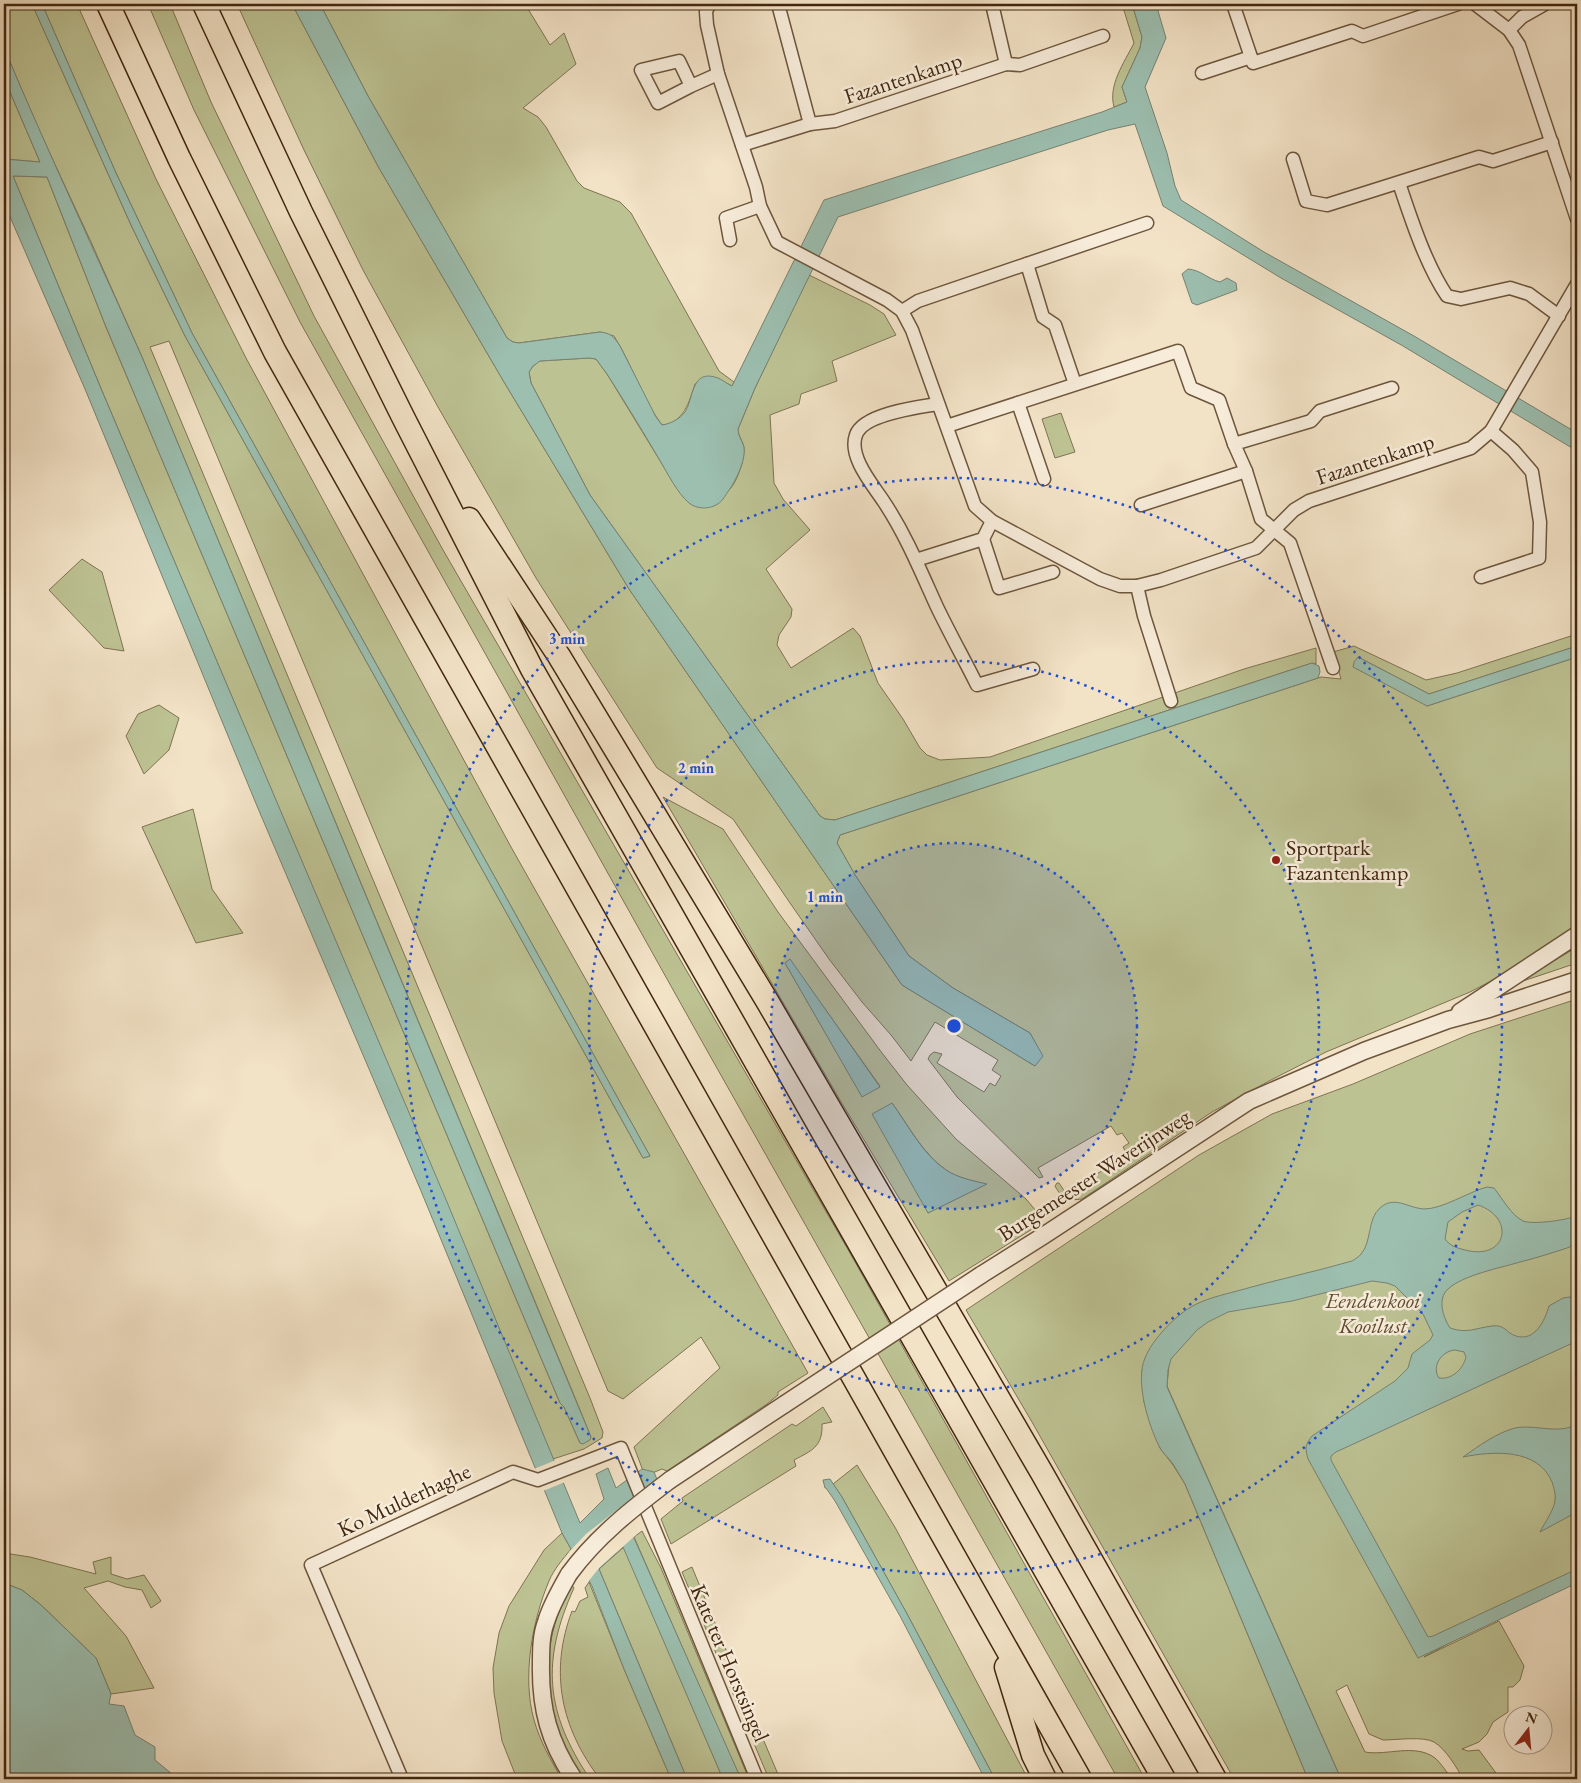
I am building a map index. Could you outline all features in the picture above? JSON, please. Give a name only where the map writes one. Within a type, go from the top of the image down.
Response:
[{"type":"highway","points":[[108,4],[179,158],[284,369],[1080,1779]]},
{"type":"highway","points":[[204,4],[276,160],[404,419],[532,669],[1164,1779]]},
{"type":"highway","points":[[404,419],[559,656],[751,974],[1042,1473],[1214,1779]]},
{"type":"highway","points":[[992,1622],[1034,1755],[1045,1779]]},
{"type":"street","name":"Fazantenkamp","points":[[709,4],[706,12],[707,25],[718,74],[756,187],[760,206],[776,242],[887,300],[902,311],[912,330],[975,506],[992,521],[1100,579],[1120,586],[1137,586],[1161,580],[1256,548],[1294,510],[1309,501],[1471,448],[1491,431],[1577,284]]},
{"type":"street","points":[[778,4],[810,124]]},
{"type":"street","points":[[992,4],[1006,64]]},
{"type":"street","points":[[1233,4],[1253,63],[1352,31],[1363,36],[1458,4]]},
{"type":"street","points":[[1475,4],[1509,30],[1519,45],[1552,142],[1572,184],[1577,219]]},
{"type":"street","points":[[1509,30],[1522,17],[1545,4]]},
{"type":"street","name":"Fazantenkamp","points":[[742,144],[810,124],[835,121],[1006,64],[1020,65],[1103,36]]},
{"type":"street","points":[[1202,73],[1251,57]]},
{"type":"street","points":[[691,86],[718,74]]},
{"type":"street","points":[[1293,159],[1306,201],[1327,205],[1479,157],[1493,161],[1552,142]]},
{"type":"street","points":[[1398,183],[1435,274],[1447,296],[1461,299],[1510,288],[1529,294],[1559,316]]},
{"type":"street","points":[[730,240],[726,218],[760,206]]},
{"type":"street","points":[[902,311],[918,301],[1148,223]]},
{"type":"street","points":[[1027,264],[1043,317],[1055,325],[1075,384]]},
{"type":"street","points":[[947,426],[1178,351],[1191,388],[1219,400],[1234,444],[1246,470],[1261,519],[1290,543],[1333,668]]},
{"type":"street","points":[[1234,444],[1311,421],[1320,411],[1392,388]]},
{"type":"street","points":[[1018,403],[1044,479]]},
{"type":"street","points":[[938,404],[895,411],[864,424],[856,433],[853,447],[865,475],[885,503],[916,560],[977,685],[1033,669]]},
{"type":"street","points":[[1481,577],[1539,558],[1540,522],[1532,472],[1513,450],[1491,431]]},
{"type":"street","points":[[1141,505],[1246,470]]},
{"type":"street","points":[[992,521],[983,539],[999,588],[1053,572]]},
{"type":"street","points":[[916,560],[983,539]]},
{"type":"street","points":[[1137,586],[1144,616],[1171,701]]},
{"type":"street","name":"Burgemeester Waverijnweg","points":[[1448,1020],[1577,935]]},
{"type":"street","name":"Burgemeester Waverijnweg","points":[[574,1779],[552,1740],[545,1715],[541,1690],[541,1651],[545,1624],[555,1597],[569,1574],[584,1553],[616,1523],[670,1480],[1249,1101],[1364,1052],[1448,1020],[1489,1009],[1577,980]]},
{"type":"street","name":"Kate ter Horstsingel","points":[[513,1472],[538,1480],[621,1448],[757,1779]]},
{"type":"street","name":"Ko Mulderhaghe","points":[[402,1779],[311,1565],[513,1472]]},
{"type":"green space","points":[[4,4],[32,4],[131,225],[185,336],[643,1158],[650,1156],[192,333],[116,173],[42,4],[77,4],[156,179],[246,358],[511,847],[808,1373],[778,1392],[778,1395],[767,1404],[667,1471],[662,1469],[645,1476],[634,1447],[720,1368],[701,1337],[623,1399],[608,1391],[169,341],[150,347],[603,1432],[602,1438],[584,1449],[553,1459],[13,176],[47,177],[106,327],[560,1403],[564,1407],[580,1443],[591,1437],[571,1388],[142,357],[38,128],[4,48]]},
{"type":"green space","points":[[148,4],[170,4],[211,102],[314,316],[443,550],[850,1253],[1145,1779],[1118,1779],[700,1038],[300,322],[194,110]]},
{"type":"green space","points":[[237,4],[292,4],[379,168],[504,382],[629,589],[902,985],[1035,1066],[1037,1047],[1030,1033],[953,988],[909,956],[855,875],[837,843],[840,835],[1321,677],[1341,679],[1333,652],[1354,646],[1426,680],[1457,673],[1577,634],[1577,646],[1429,694],[1358,657],[1427,706],[1577,657],[1577,928],[1520,966],[1470,992],[1326,1052],[1212,1112],[1082,1199],[1073,1200],[1060,1194],[1055,1186],[1057,1183],[1065,1192],[1128,1156],[1123,1147],[1129,1143],[1122,1133],[1117,1135],[1111,1126],[1038,1168],[1043,1177],[1039,1178],[957,1097],[928,1059],[934,1052],[942,1054],[937,1063],[984,1092],[990,1083],[995,1086],[1001,1076],[992,1070],[998,1060],[935,1022],[911,1061],[829,959],[733,819],[657,768],[536,578],[438,407],[363,270],[304,150]]},
{"type":"green space","points":[[320,4],[525,4],[550,45],[564,33],[576,64],[523,108],[538,117],[546,127],[577,181],[584,188],[620,202],[631,213],[719,371],[734,382],[732,386],[714,378],[695,384],[688,404],[681,416],[662,425],[614,336],[600,332],[519,343],[507,338],[368,96]]},
{"type":"green space","points":[[1122,4],[1132,4],[1142,37],[1140,48],[1122,87],[1127,102],[1114,107],[1113,91],[1115,82],[1134,43]]},
{"type":"green space","points":[[4,78],[40,162],[4,159]]},
{"type":"green space","points":[[809,275],[870,305],[884,314],[896,335],[832,361],[837,381],[801,394],[799,404],[770,415],[774,483],[783,499],[810,530],[766,569],[792,609],[791,617],[779,635],[777,645],[791,668],[853,628],[860,636],[878,683],[920,748],[927,755],[940,760],[990,757],[1244,669],[1316,648],[1316,664],[1312,663],[835,820],[825,819],[820,816],[590,495],[531,383],[529,372],[539,361],[596,359],[673,482],[690,503],[698,507],[724,494],[730,489],[738,476],[744,452],[738,429],[755,388]]},
{"type":"green space","points":[[1061,413],[1075,452],[1055,458],[1042,419]]},
{"type":"green space","points":[[82,559],[102,572],[124,651],[104,648],[49,590]]},
{"type":"green space","points":[[159,705],[179,718],[169,750],[144,774],[126,736],[138,714]]},
{"type":"green space","points":[[663,797],[723,829],[778,912],[907,1085],[956,1139],[1026,1199],[1037,1212],[1037,1226],[949,1281],[840,1100]],"holes":[[[790,960],[880,1086],[862,1096],[785,963]],[[892,1103],[923,1148],[946,1170],[965,1179],[986,1184],[928,1213]]]},
{"type":"green space","points":[[193,809],[212,889],[243,933],[196,943],[142,827]]},
{"type":"green space","points":[[1577,947],[1577,963],[1517,983]]},
{"type":"green space","name":"Eendenkooi Kooilust","points":[[1577,999],[1577,1573],[1424,1657],[1499,1621],[1524,1666],[1520,1680],[1513,1687],[1508,1687],[1508,1706],[1504,1706],[1504,1715],[1493,1722],[1487,1734],[1479,1742],[1462,1749],[1468,1751],[1479,1750],[1496,1773],[1496,1779],[1463,1779],[1447,1754],[1438,1745],[1429,1740],[1383,1740],[1369,1734],[1347,1685],[1336,1691],[1365,1752],[1419,1751],[1435,1758],[1452,1779],[1341,1779],[1167,1386],[1169,1364],[1142,1370],[1144,1402],[1160,1448],[1185,1484],[1308,1779],[1234,1779],[1032,1422],[966,1310],[1199,1155],[1272,1114],[1353,1084],[1470,1034]]},
{"type":"green space","points":[[823,1407],[832,1422],[822,1424],[822,1432],[818,1443],[811,1451],[794,1460],[796,1466],[671,1544],[661,1519],[683,1501],[682,1498],[792,1424],[796,1426]]},
{"type":"green space","points":[[857,1465],[896,1529],[1028,1779],[995,1779],[906,1612],[833,1484]]},
{"type":"green space","points":[[642,1531],[661,1568],[749,1779],[741,1779],[634,1537]]},
{"type":"green space","points":[[562,1533],[571,1549],[553,1572],[543,1597],[531,1650],[529,1686],[536,1728],[546,1751],[562,1779],[517,1779],[502,1741],[494,1693],[493,1668],[499,1633],[509,1606],[544,1550]]},
{"type":"green space","points":[[624,1547],[723,1779],[687,1779],[599,1569]]},
{"type":"green space","points":[[4,1553],[30,1557],[96,1574],[93,1562],[111,1557],[111,1574],[127,1579],[144,1575],[161,1601],[151,1608],[142,1590],[108,1581],[84,1588],[126,1636],[154,1688],[111,1694],[96,1658],[41,1605],[22,1590],[4,1583]]},
{"type":"green space","points":[[692,1567],[729,1657],[724,1659],[718,1658],[682,1572]]},
{"type":"green space","points":[[589,1582],[671,1779],[600,1779],[576,1740],[568,1720],[563,1699],[560,1678],[561,1656],[572,1611],[575,1612],[580,1601],[588,1597],[585,1588]]},
{"type":"green space","points":[[572,1585],[574,1588],[563,1614],[556,1639],[553,1686],[556,1708],[564,1731],[575,1755],[590,1779],[585,1779],[570,1759],[561,1742],[554,1721],[549,1689],[548,1673],[551,1641],[560,1609]]},
{"type":"green space","points":[[738,1680],[780,1779],[769,1779],[730,1687],[733,1682]]},
{"type":"shaded area","points":[[32,4],[42,4],[116,173],[192,333],[650,1156],[643,1158],[185,336],[131,225]]},
{"type":"shaded area","points":[[292,4],[320,4],[368,96],[507,338],[519,343],[600,332],[610,334],[620,346],[656,417],[662,425],[675,421],[683,415],[695,386],[703,377],[718,378],[732,386],[824,200],[1102,112],[1127,102],[1122,87],[1140,48],[1142,37],[1132,4],[1156,4],[1166,38],[1145,87],[1181,200],[1264,252],[1414,336],[1577,433],[1577,451],[1403,346],[1281,278],[1163,206],[1135,124],[1108,130],[838,217],[755,388],[738,429],[744,447],[744,454],[738,474],[723,499],[712,507],[702,508],[693,506],[680,494],[596,359],[540,361],[533,366],[529,372],[531,383],[590,495],[820,816],[825,819],[835,820],[1312,663],[1319,666],[1318,678],[840,835],[837,843],[855,875],[909,956],[953,988],[1030,1033],[1043,1056],[1035,1066],[902,985],[629,589],[504,382],[379,168]]},
{"type":"shaded area","points":[[4,48],[142,357],[591,1437],[590,1440],[583,1444],[580,1443],[564,1407],[560,1403],[106,327],[47,177],[13,176],[102,391],[447,1202],[580,1523],[604,1499],[596,1474],[608,1468],[616,1488],[642,1469],[654,1472],[658,1482],[622,1511],[741,1779],[723,1779],[623,1547],[599,1569],[687,1779],[671,1779],[624,1669],[592,1586],[562,1533],[421,1191],[257,806],[85,389],[4,203],[4,159],[40,162],[4,78]]},
{"type":"shaded area","points":[[1188,269],[1197,271],[1220,282],[1227,278],[1236,283],[1237,290],[1197,305],[1192,303],[1182,274]]},
{"type":"shaded area","points":[[1577,646],[1577,657],[1427,706],[1353,667],[1358,657],[1429,694]]},
{"type":"shaded area","points":[[790,959],[880,1087],[862,1097],[785,963]]},
{"type":"shaded area","points":[[892,1103],[916,1139],[938,1164],[956,1175],[987,1184],[928,1213],[872,1114]]},
{"type":"shaded area","points":[[1494,1188],[1511,1211],[1523,1221],[1550,1222],[1577,1216],[1577,1244],[1482,1272],[1455,1284],[1445,1293],[1442,1303],[1443,1313],[1450,1328],[1467,1331],[1500,1326],[1516,1336],[1529,1336],[1542,1323],[1549,1306],[1563,1298],[1577,1296],[1577,1341],[1336,1452],[1331,1456],[1331,1460],[1428,1637],[1577,1569],[1577,1583],[1418,1658],[1308,1459],[1306,1449],[1312,1436],[1395,1381],[1408,1368],[1412,1354],[1430,1340],[1433,1335],[1423,1314],[1395,1286],[1372,1281],[1292,1301],[1228,1312],[1197,1330],[1171,1359],[1167,1387],[1341,1779],[1308,1779],[1185,1484],[1173,1464],[1160,1449],[1155,1437],[1144,1402],[1141,1378],[1142,1367],[1148,1351],[1164,1330],[1184,1311],[1196,1304],[1207,1299],[1356,1259],[1367,1243],[1373,1218],[1385,1204],[1396,1202],[1418,1208],[1431,1208],[1480,1189]],"holes":[[[1478,1205],[1490,1211],[1498,1219],[1502,1228],[1498,1244],[1490,1249],[1479,1252],[1451,1245],[1445,1239],[1448,1222],[1462,1212]],[[1455,1350],[1464,1352],[1466,1357],[1462,1366],[1456,1373],[1448,1377],[1439,1378],[1436,1369],[1439,1360],[1446,1353]]]},
{"type":"shaded area","points":[[1577,1424],[1577,1512],[1540,1532],[1553,1509],[1555,1498],[1552,1482],[1545,1471],[1536,1463],[1514,1454],[1501,1453],[1463,1457],[1494,1436],[1508,1430],[1523,1427],[1563,1429]]},
{"type":"shaded area","points":[[830,1479],[906,1612],[995,1779],[985,1779],[900,1616],[835,1501],[825,1488],[823,1480]]},
{"type":"shaded area","points":[[4,1583],[22,1590],[41,1605],[96,1658],[111,1694],[109,1704],[124,1706],[135,1735],[155,1747],[155,1760],[178,1779],[4,1779]]},
{"type":"pier","points":[[556,1460],[565,1482],[543,1491],[534,1469]]},
{"type":"pier","points":[[659,1477],[660,1482],[625,1511],[636,1535],[600,1567],[587,1583],[569,1552],[586,1534]]},
{"type":"place","name":"Sportpark Fazantenkamp","points":[[1276,860]]}]
